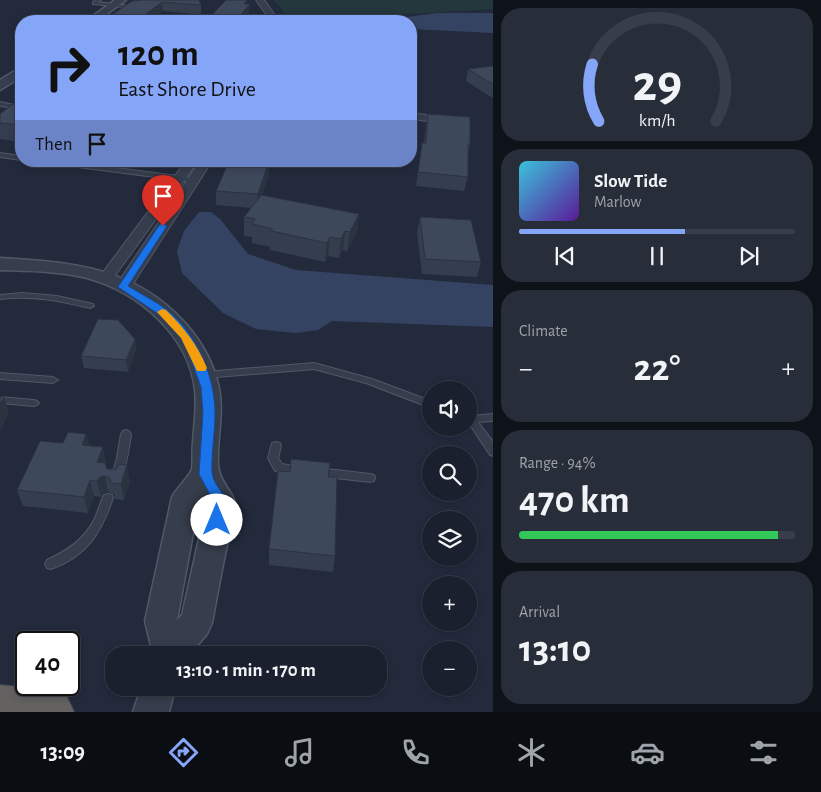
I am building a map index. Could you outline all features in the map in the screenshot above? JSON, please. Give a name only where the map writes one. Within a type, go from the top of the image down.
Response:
[{"type":"highway","points":[[0,706],[52,712]]},
{"type":"street","points":[[260,0],[271,15]]},
{"type":"street","points":[[101,15],[118,3]]},
{"type":"street","points":[[0,86],[15,75]]},
{"type":"street","points":[[417,117],[427,118]]},
{"type":"street","points":[[186,179],[190,167]]},
{"type":"street","points":[[114,283],[186,179],[199,167]]},
{"type":"street","points":[[0,264],[64,269],[114,283],[156,308],[176,325],[194,351],[207,387],[209,413],[205,474],[186,497],[161,621],[166,646]]},
{"type":"street","points":[[151,712],[156,696]]},
{"type":"lane","points":[[99,0],[94,3],[118,3],[142,8]]},
{"type":"lane","points":[[0,104],[15,106]]},
{"type":"lane","points":[[0,155],[15,157]]},
{"type":"lane","points":[[92,167],[186,179]]},
{"type":"lane","points":[[0,297],[11,295],[68,299],[90,306]]},
{"type":"lane","points":[[204,375],[314,366],[369,381],[422,402]]},
{"type":"lane","points":[[0,376],[53,380]]},
{"type":"lane","points":[[0,400],[34,403]]},
{"type":"lane","points":[[477,419],[493,417]]},
{"type":"lane","points":[[477,429],[493,451]]},
{"type":"lane","points":[[115,480],[122,458],[126,434]]},
{"type":"lane","points":[[276,446],[273,458],[278,468],[370,478]]},
{"type":"lane","points":[[52,564],[70,555],[85,544],[95,531],[108,498]]},
{"type":"shaded area","points":[[274,0],[493,0],[493,9],[392,15],[286,15]]},
{"type":"water","points":[[437,13],[493,13],[493,33],[417,29],[417,16]]},
{"type":"water","points":[[199,212],[211,212],[220,219],[248,254],[296,270],[493,285],[493,327],[332,321],[318,330],[296,333],[256,329],[223,313],[182,273],[177,251],[184,231]]},
{"type":"building","points":[[199,0],[201,5],[162,2],[145,15],[112,15],[132,1]]},
{"type":"building","points":[[226,0],[247,0],[244,4],[250,4],[240,15],[212,15]]},
{"type":"building","points":[[493,66],[493,84],[468,69]]},
{"type":"building","points":[[15,103],[15,124],[0,123],[0,114]]},
{"type":"building","points":[[428,114],[470,117],[468,177],[418,172],[422,143],[426,143]]},
{"type":"building","points":[[226,167],[267,167],[258,194],[216,191]]},
{"type":"building","points":[[261,195],[359,214],[350,232],[345,231],[341,239],[330,237],[327,243],[271,231],[273,229],[252,224],[255,219],[244,217]]},
{"type":"building","points":[[420,217],[471,220],[481,262],[425,259]]},
{"type":"building","points":[[98,319],[118,320],[135,339],[126,360],[81,356]]},
{"type":"building","points":[[0,396],[4,397],[0,404]]},
{"type":"building","points":[[68,432],[86,434],[82,445],[103,447],[97,462],[105,463],[107,469],[116,469],[119,464],[127,465],[121,484],[111,483],[110,478],[105,476],[100,477],[97,481],[90,480],[84,497],[17,490],[40,441],[63,443]]},
{"type":"building","points":[[291,459],[330,463],[328,477],[337,477],[335,556],[269,549],[278,471],[290,472]]},
{"type":"slow traffic","points":[[162,312],[185,336],[201,368]]},
{"type":"route","points":[[163,226],[123,287],[142,297],[176,325],[194,351],[204,375],[209,413],[205,474],[221,502],[217,520]]}]
